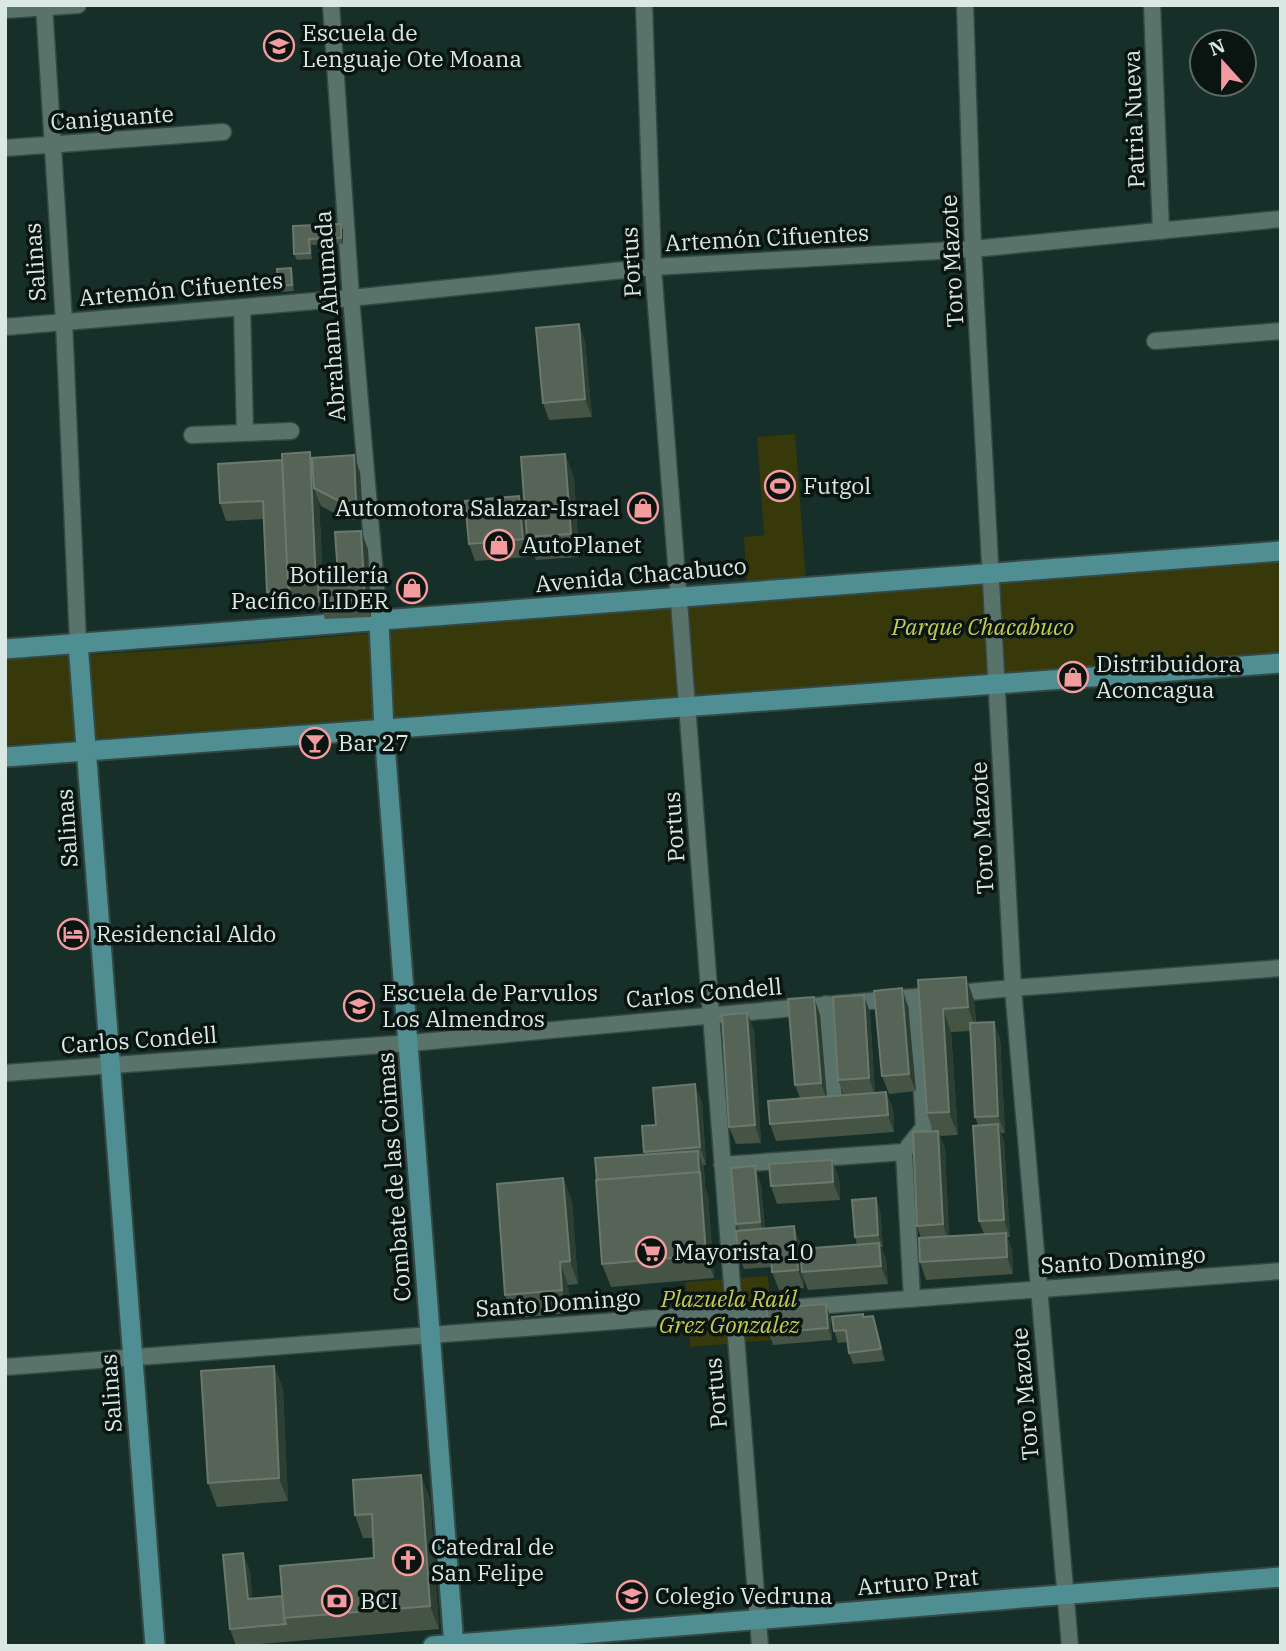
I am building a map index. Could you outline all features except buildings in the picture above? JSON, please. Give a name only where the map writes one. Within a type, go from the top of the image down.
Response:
[{"type":"main road","name":"Avenida Chacabuco","points":[[5,649],[379,622],[680,595],[1281,551]]},
{"type":"main road","name":"Combate de las Coimas","points":[[379,622],[384,730],[454,1645]]},
{"type":"main road","name":"Salinas","points":[[78,643],[155,1646]]},
{"type":"main road","points":[[5,757],[1281,663]]},
{"type":"main road","name":"Arturo Prat","points":[[433,1646],[1281,1577]]},
{"type":"street","points":[[5,10],[78,5]]},
{"type":"street","name":"Abraham Ahumada","points":[[331,5],[351,298],[379,622]]},
{"type":"street","name":"Portus","points":[[644,5],[653,267],[760,1646]]},
{"type":"street","name":"Toro Mazote","points":[[965,5],[973,249],[1013,988],[1070,1646]]},
{"type":"street","name":"Patria Nueva","points":[[1152,5],[1161,231]]},
{"type":"street","name":"Salinas","points":[[44,7],[64,322],[78,643]]},
{"type":"street","name":"Caniguante","points":[[5,148],[223,132]]},
{"type":"street","name":"Artemón Cifuentes","points":[[5,327],[351,298],[653,267],[973,249],[1281,219]]},
{"type":"street","points":[[242,307],[245,432]]},
{"type":"street","points":[[1155,341],[1281,331]]},
{"type":"street","points":[[192,435],[291,431]]},
{"type":"street","name":"Carlos Condell","points":[[5,1073],[410,1043],[826,1004],[1281,968]]},
{"type":"street","points":[[912,1299],[904,1152],[924,1127],[916,998]]},
{"type":"street","points":[[826,1004],[834,1102]]},
{"type":"street","points":[[722,1164],[904,1152]]},
{"type":"street","name":"Santo Domingo","points":[[5,1367],[1281,1270]]},
{"type":"green space","name":"Futgol","points":[[795,434],[806,581],[747,585],[744,537],[764,535],[757,437]]},
{"type":"green space","name":"Parque Chacabuco","points":[[1281,562],[1281,655],[5,745],[5,660],[214,647],[983,579]]},
{"type":"green space","name":"Plazuela Raúl Grez Gonzalez","points":[[768,1276],[773,1340],[690,1347],[686,1282]]},
{"type":"place","name":"Escuela de Lenguaje Ote Moana","points":[[279,46]]},
{"type":"place","name":"Futgol","points":[[780,486]]},
{"type":"place","name":"Automotora Salazar-Israel","points":[[643,508]]},
{"type":"place","name":"AutoPlanet","points":[[499,545]]},
{"type":"place","name":"Botillería Pacífico LIDER","points":[[412,588]]},
{"type":"place","name":"Distribuidora Aconcagua","points":[[1073,677]]},
{"type":"place","name":"Bar 27","points":[[315,743]]},
{"type":"place","name":"Residencial Aldo","points":[[73,934]]},
{"type":"place","name":"Escuela de Parvulos Los Almendros","points":[[359,1006]]},
{"type":"place","name":"Mayorista 10","points":[[651,1252]]},
{"type":"place","name":"Catedral de San Felipe","points":[[408,1560]]},
{"type":"place","name":"Colegio Vedruna","points":[[632,1596]]},
{"type":"place","name":"BCI","points":[[337,1601]]}]
